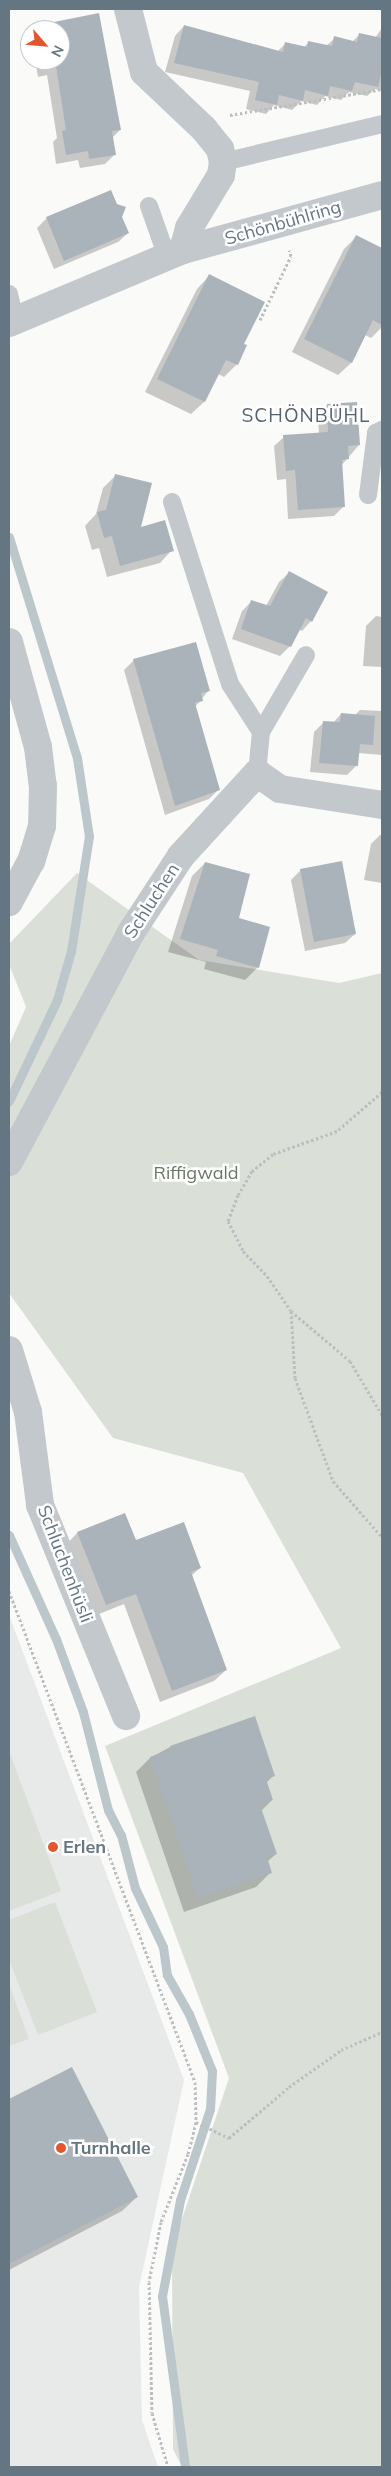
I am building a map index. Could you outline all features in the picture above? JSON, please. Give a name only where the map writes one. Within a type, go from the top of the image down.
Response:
[{"type":"street","points":[[128,9],[144,72],[204,129],[220,149],[223,162],[212,194],[189,228],[175,254]]},
{"type":"street","name":"Schönbühlring","points":[[12,322],[175,254],[382,195]]},
{"type":"street","points":[[9,642],[38,747],[43,786],[42,826],[31,862],[9,902]]},
{"type":"street","points":[[257,773],[280,789],[382,805]]},
{"type":"street","name":"Schluchen","points":[[9,1162],[130,934],[181,856],[257,773]]},
{"type":"street","name":"Schluchenhüsli","points":[[9,1350],[28,1412],[40,1505],[126,1716]]},
{"type":"lane","points":[[223,162],[382,124]]},
{"type":"lane","points":[[149,206],[175,254]]},
{"type":"lane","points":[[9,294],[12,322]]},
{"type":"lane","points":[[368,495],[376,433],[382,430]]},
{"type":"lane","points":[[172,502],[230,684],[261,732]]},
{"type":"lane","points":[[257,773],[261,732],[306,654]]},
{"type":"path","points":[[227,116],[382,89]]},
{"type":"path","points":[[260,320],[291,256],[288,248]]},
{"type":"path","points":[[382,1092],[338,1131],[273,1154],[252,1171],[238,1195],[228,1220],[243,1251],[267,1276],[291,1311],[350,1361],[382,1415]]},
{"type":"path","points":[[291,1311],[295,1378],[333,1481],[382,1537]]},
{"type":"path","points":[[9,1591],[195,2082],[196,2122],[188,2154],[161,2222],[149,2282],[152,2412],[168,2467]]},
{"type":"path","points":[[196,2122],[229,2138],[289,2087],[340,2050],[382,2032]]},
{"type":"shaded area","name":"Erlen","points":[[9,1615],[184,2080],[139,2287],[142,2420],[158,2467],[9,2467]]},
{"type":"green space","name":"Riffigwald","points":[[77,873],[199,960],[339,983],[382,973],[382,2467],[182,2467],[173,2449],[172,2249],[229,2078],[105,1746],[341,1648],[243,1473],[113,1438],[9,1293],[9,1046],[26,1007],[9,964],[9,944]]},
{"type":"green space","points":[[9,1751],[61,1891],[9,1911]]},
{"type":"green space","points":[[55,1902],[97,2012],[38,2035],[9,1959],[9,1920]]},
{"type":"green space","points":[[9,1984],[29,2039],[9,2046]]},
{"type":"building","points":[[99,13],[121,130],[112,131],[116,155],[89,159],[88,151],[66,155],[62,131],[66,130],[57,70],[70,70],[70,20],[64,20]]},
{"type":"building","points":[[184,25],[283,52],[285,42],[307,47],[308,41],[332,46],[334,36],[357,42],[359,33],[382,38],[382,70],[378,87],[355,82],[352,91],[330,86],[328,96],[305,90],[303,101],[279,95],[277,105],[255,100],[259,82],[174,63]]},
{"type":"building","points":[[111,190],[117,204],[126,207],[122,217],[129,233],[64,261],[46,217]]},
{"type":"building","points":[[356,235],[382,248],[382,325],[373,320],[352,363],[304,339]]},
{"type":"building","points":[[209,274],[265,302],[244,344],[247,345],[238,365],[226,360],[205,402],[157,379]]},
{"type":"building","points":[[357,402],[360,445],[348,446],[349,459],[342,460],[345,507],[298,510],[295,470],[286,471],[283,435],[328,432],[327,404]]},
{"type":"building","points":[[115,474],[152,483],[141,527],[165,520],[174,551],[120,566],[112,536],[104,538],[97,512],[106,510]]},
{"type":"building","points":[[289,571],[328,592],[312,622],[306,618],[291,647],[241,629],[251,600],[270,606]]},
{"type":"building","points":[[196,642],[210,691],[201,693],[203,701],[195,703],[220,790],[175,806],[133,659]]},
{"type":"building","points":[[341,713],[375,716],[373,745],[360,744],[358,766],[319,763],[323,721],[340,722]]},
{"type":"building","points":[[342,861],[356,934],[314,942],[300,869]]},
{"type":"building","points":[[205,862],[250,874],[239,918],[270,927],[259,968],[216,956],[218,950],[180,939]]},
{"type":"building","points":[[125,1513],[136,1540],[184,1522],[201,1568],[191,1572],[227,1670],[172,1691],[136,1594],[106,1605],[77,1532]]},
{"type":"building","points":[[255,1716],[275,1776],[266,1779],[273,1800],[260,1805],[277,1854],[267,1857],[272,1873],[198,1898],[150,1757],[171,1749],[170,1746]]},
{"type":"building","name":"Turnhalle","points":[[72,2067],[138,2197],[9,2264],[9,2099]]},
{"type":"waterway","points":[[9,537],[77,758],[89,836],[71,951],[57,1000],[9,1101]]},
{"type":"waterway","points":[[9,1535],[56,1639],[83,1712],[108,1810],[121,1835],[135,1888],[163,1947],[167,1975],[189,2014],[212,2071],[210,2109],[180,2200],[162,2296],[185,2467]]},
{"type":"place","name":"Erlen","points":[[53,1847]]},
{"type":"place","name":"Turnhalle","points":[[61,2148]]},
{"type":"district","name":"SCHÖNBÜHL","points":[[306,416]]}]
